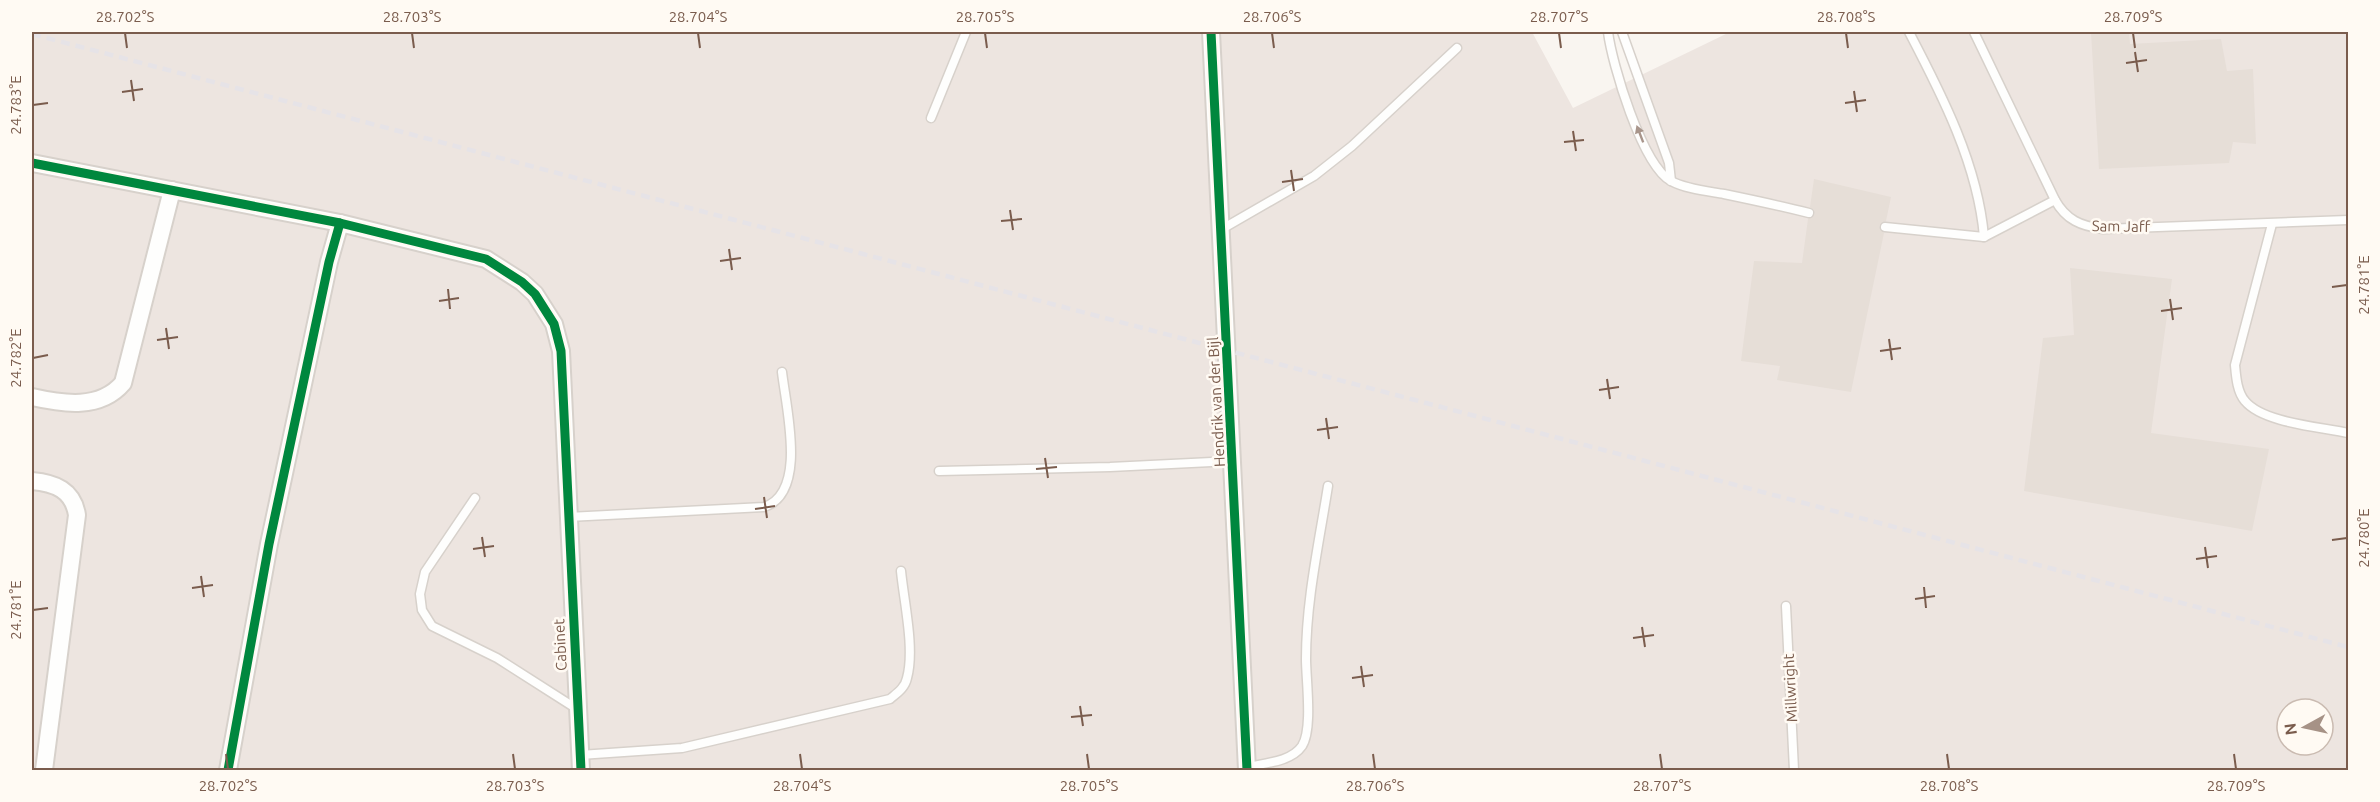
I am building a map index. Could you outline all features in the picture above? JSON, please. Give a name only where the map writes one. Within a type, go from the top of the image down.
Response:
[{"type":"street","name":"Hendrik van der Bijl","points":[[1211,32],[1247,769]]},
{"type":"street","name":"Cabinet","points":[[32,163],[340,223],[486,259],[522,282],[535,294],[554,324],[559,341],[581,763]]},
{"type":"street","points":[[32,398],[73,403],[101,400],[123,383],[172,190]]},
{"type":"street","points":[[228,771],[269,544],[329,262],[340,223]]},
{"type":"street","points":[[32,480],[66,491],[74,501],[77,515],[44,771]]},
{"type":"lane","points":[[931,118],[966,32]]},
{"type":"lane","points":[[1608,32],[1619,77],[1648,156],[1659,171],[1671,181],[1809,213]]},
{"type":"lane","points":[[1622,32],[1669,163],[1671,181]]},
{"type":"lane","points":[[1909,32],[1967,159],[1982,208],[1984,237]]},
{"type":"lane","name":"Sam Jaff","points":[[1974,32],[2055,200],[2070,219],[2082,225],[2103,229],[2349,220]]},
{"type":"lane","points":[[1222,229],[1314,176],[1352,146],[1457,48]]},
{"type":"lane","points":[[1885,227],[1984,237],[2055,200]]},
{"type":"lane","points":[[2272,224],[2235,365],[2237,383],[2244,401],[2263,415],[2349,433]]},
{"type":"lane","points":[[568,517],[764,507],[775,503],[786,490],[792,470],[782,372]]},
{"type":"lane","points":[[939,471],[1110,467],[1233,461]]},
{"type":"lane","points":[[1247,769],[1284,759],[1297,752],[1304,743],[1307,724],[1308,622],[1328,486]]},
{"type":"lane","points":[[475,498],[425,572],[420,594],[422,610],[432,626],[498,658],[578,710]]},
{"type":"lane","points":[[581,763],[682,748],[890,699],[901,690],[907,679],[907,632],[901,572]]},
{"type":"lane","name":"Millwright","points":[[1786,606],[1794,771]]},
{"type":"shaded area","points":[[32,32],[1532,32],[1573,108],[1730,32],[2348,32],[2348,770],[32,770]]},
{"type":"building","points":[[2091,32],[2129,32],[2130,44],[2221,39],[2227,71],[2253,69],[2256,144],[2233,142],[2229,163],[2099,169]]},
{"type":"building","points":[[1814,179],[1891,197],[1886,221],[1879,226],[1884,233],[1851,392],[1777,380],[1780,366],[1741,361],[1754,261],[1802,263],[1808,219],[1815,214],[1810,207]]},
{"type":"building","points":[[2070,268],[2172,279],[2151,433],[2269,449],[2252,531],[2024,491],[2043,338],[2074,335]]},
{"type":"railway","points":[[32,34],[2348,647]]},
{"type":"cycle path","points":[[1211,32],[1247,770]]},
{"type":"cycle path","points":[[32,163],[340,223],[486,259],[522,282],[535,294],[554,324],[561,351],[581,770]]},
{"type":"cycle path","points":[[228,770],[269,544],[329,262],[340,223]]}]
